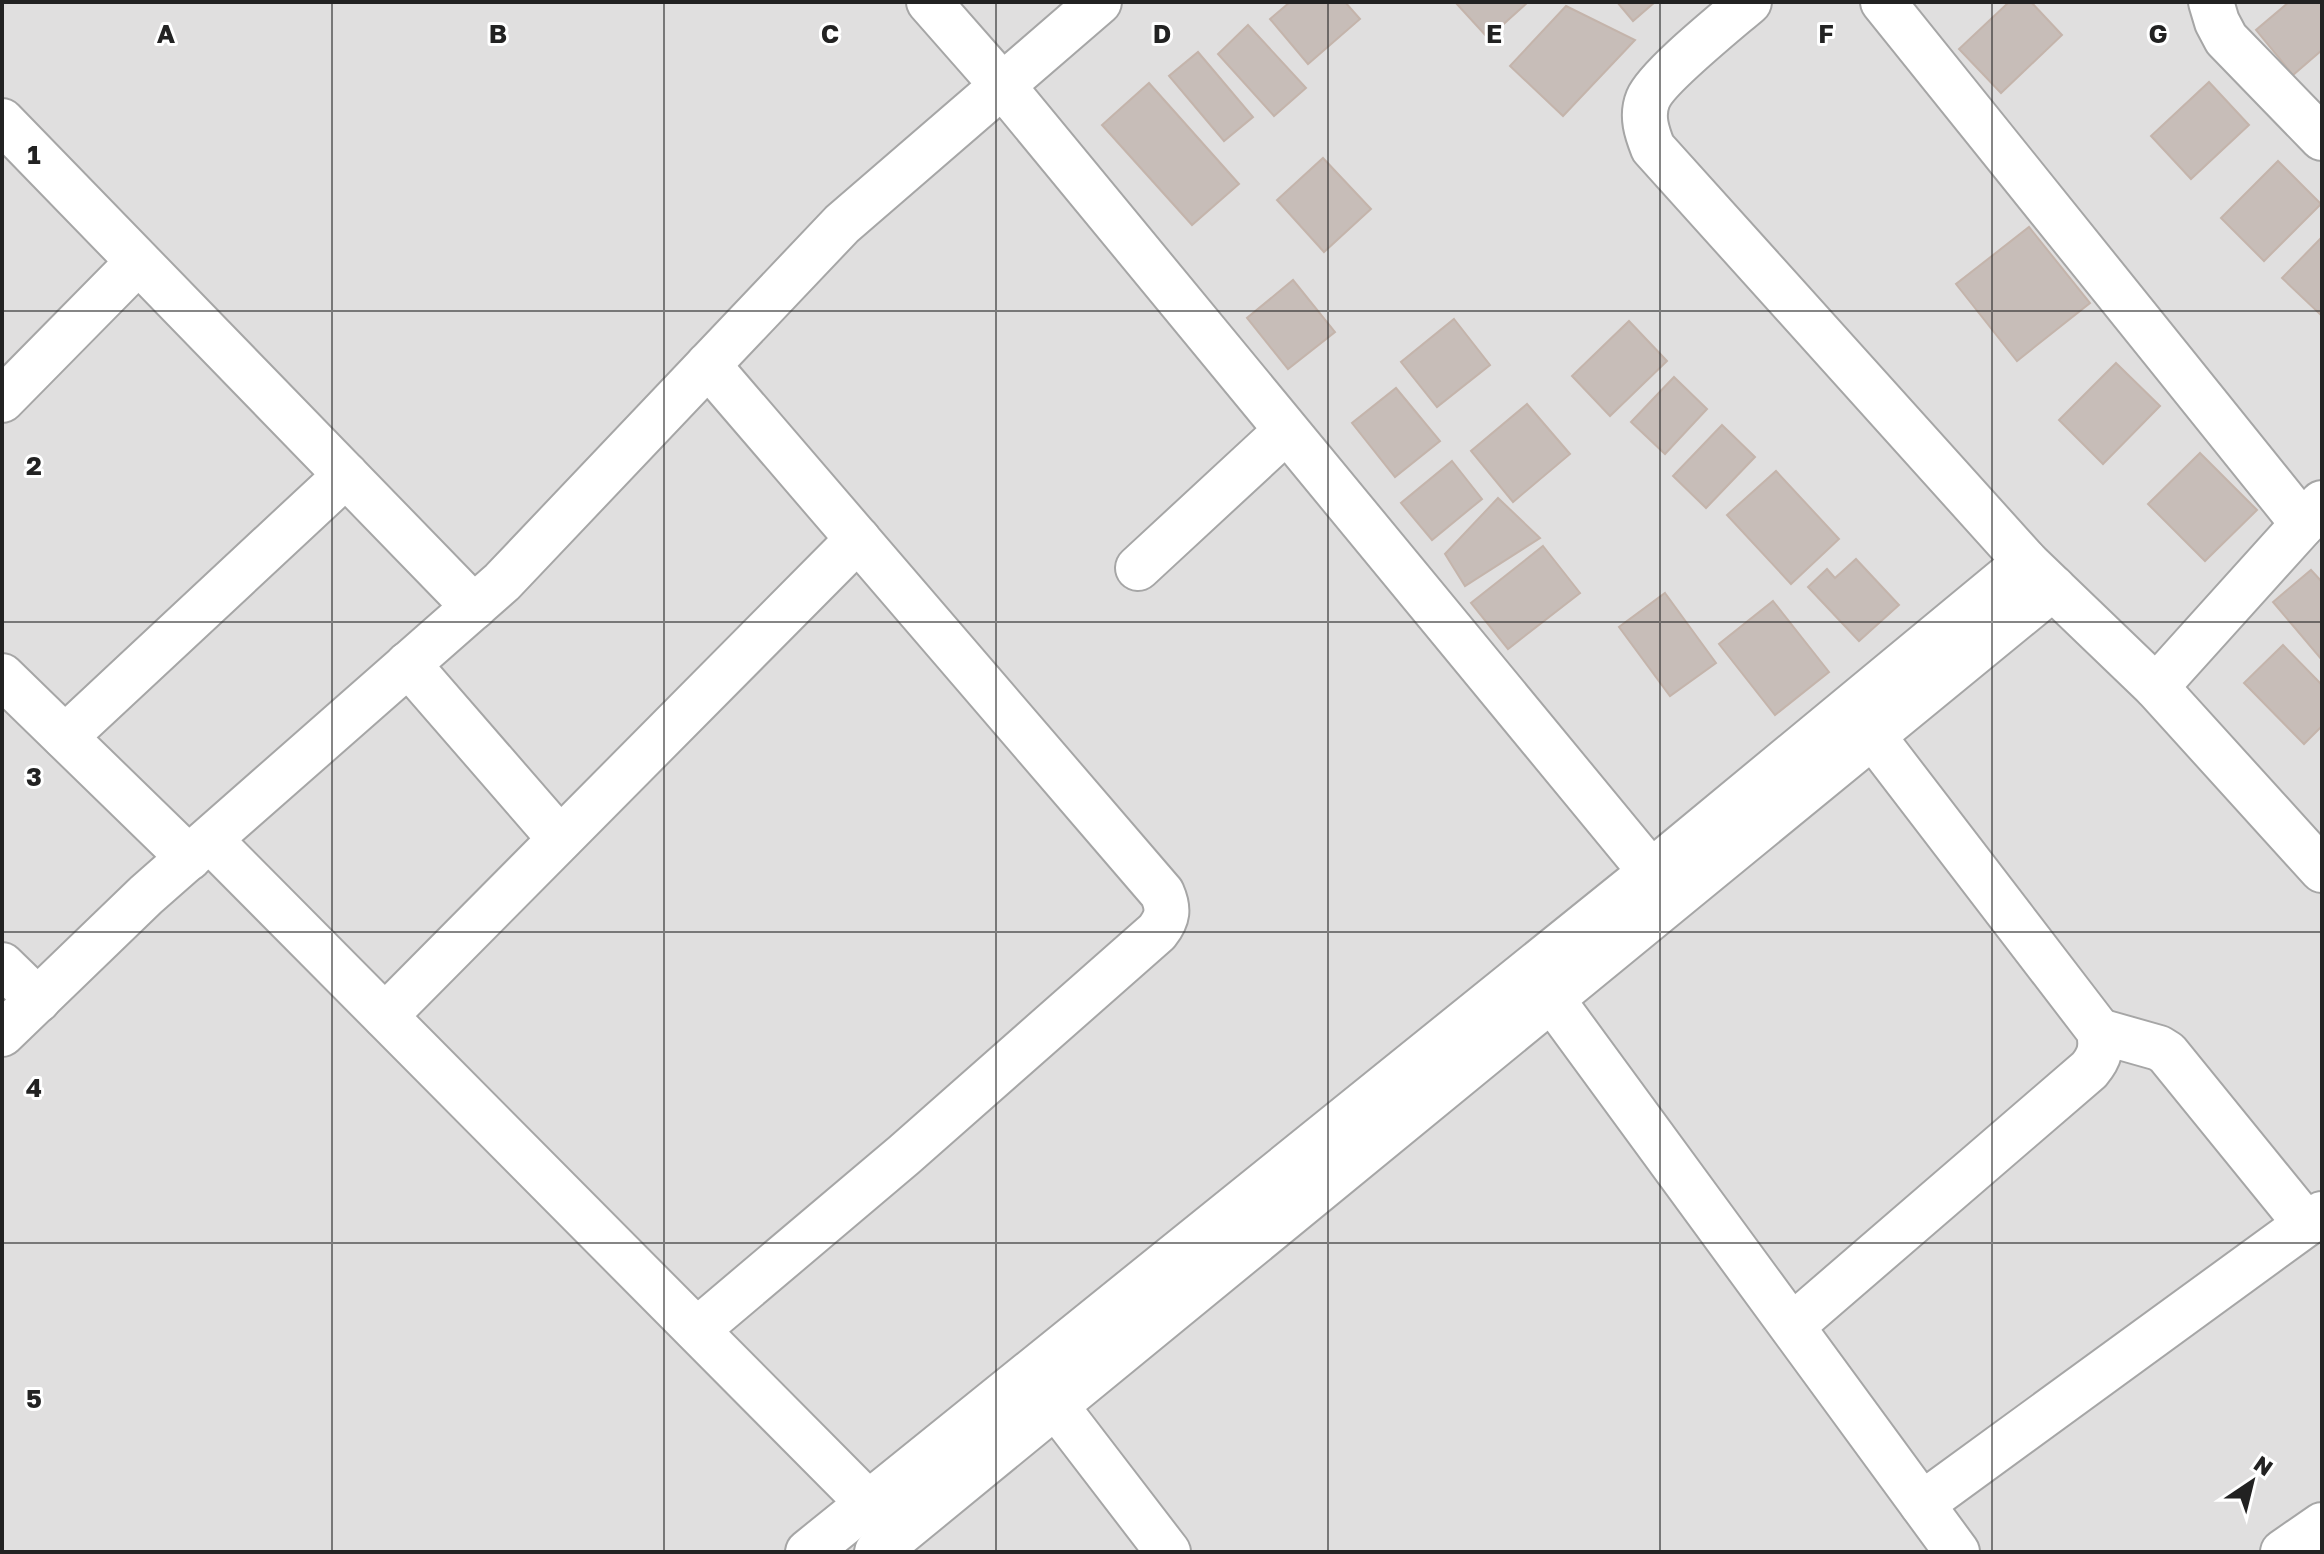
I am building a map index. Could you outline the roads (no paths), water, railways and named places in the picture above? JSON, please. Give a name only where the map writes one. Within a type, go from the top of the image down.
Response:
[{"type":"street","points":[[929,2],[1002,85],[1663,885]]},
{"type":"street","points":[[2,1034],[134,906],[502,582],[842,224],[1099,2]]},
{"type":"street","points":[[1749,2],[1660,81],[1648,100],[1644,126],[1653,148],[2039,575],[2156,687],[2322,870]]},
{"type":"street","points":[[1883,2],[2313,514],[2156,687]]},
{"type":"street","points":[[2211,2],[2226,39],[2322,138]]},
{"type":"street","points":[[2,121],[474,607]]},
{"type":"street","points":[[2,400],[138,262]]},
{"type":"street","points":[[697,1330],[904,1155],[1157,932],[1166,920],[1168,907],[1162,893],[708,365]]},
{"type":"street","points":[[1138,568],[1286,431]]},
{"type":"street","points":[[65,737],[346,475]]},
{"type":"street","points":[[385,1016],[858,539]]},
{"type":"street","points":[[808,1552],[868,1502],[1043,1388],[1551,998],[1663,885],[1872,735],[2039,575]]},
{"type":"street","points":[[2,676],[65,737],[200,849],[385,1016],[868,1502],[888,1543],[1043,1388],[2039,575]]},
{"type":"street","points":[[408,664],[560,839]]},
{"type":"street","points":[[1792,1326],[2089,1070],[2098,1059],[2102,1044],[2099,1031],[1872,735]]},
{"type":"street","points":[[2,965],[38,1000]]},
{"type":"street","points":[[1551,998],[1957,1552]]},
{"type":"street","points":[[1922,1504],[2314,1219],[2173,1059],[2159,1048],[2099,1031]]},
{"type":"street","points":[[1043,1388],[1168,1552]]}]
